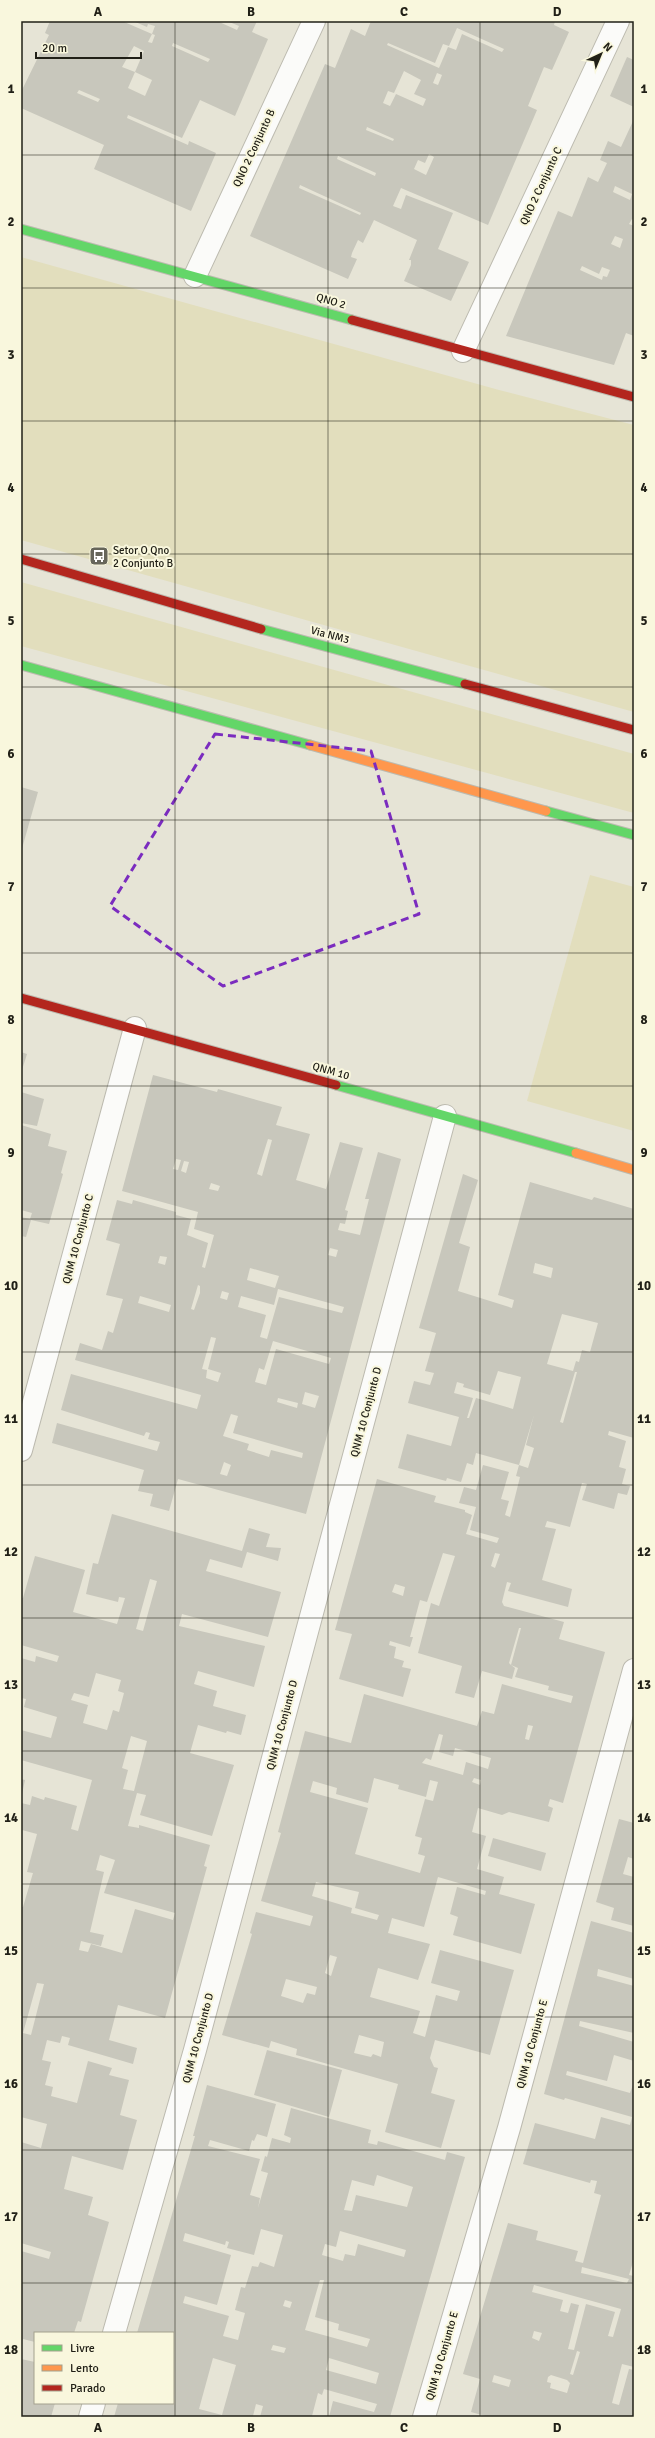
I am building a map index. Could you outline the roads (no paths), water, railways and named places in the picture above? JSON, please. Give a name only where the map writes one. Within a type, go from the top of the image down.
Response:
[{"type":"street","name":"QNO 2 Conjunto B","points":[[195,276],[314,21]]},
{"type":"street","name":"QNO 2 Conjunto C","points":[[463,351],[618,21]]},
{"type":"street","name":"QNO 2","points":[[21,229],[634,397]]},
{"type":"street","name":"Via NM3","points":[[21,559],[195,611],[634,730]]},
{"type":"street","points":[[21,665],[634,835]]},
{"type":"street","name":"QNM 10","points":[[21,998],[135,1028],[634,1170]]},
{"type":"street","name":"QNM 10 Conjunto C","points":[[21,1450],[135,1028]]},
{"type":"street","name":"QNM 10 Conjunto D","points":[[114,2332],[195,2050],[445,1116]]},
{"type":"street","name":"QNM 10 Conjunto E","points":[[424,2417],[509,2128],[634,1670]]},
{"type":"street","points":[[90,2417],[94,2404]]},
{"type":"place","name":"Setor O Qno 2 Conjunto B","points":[[99,556]]}]
